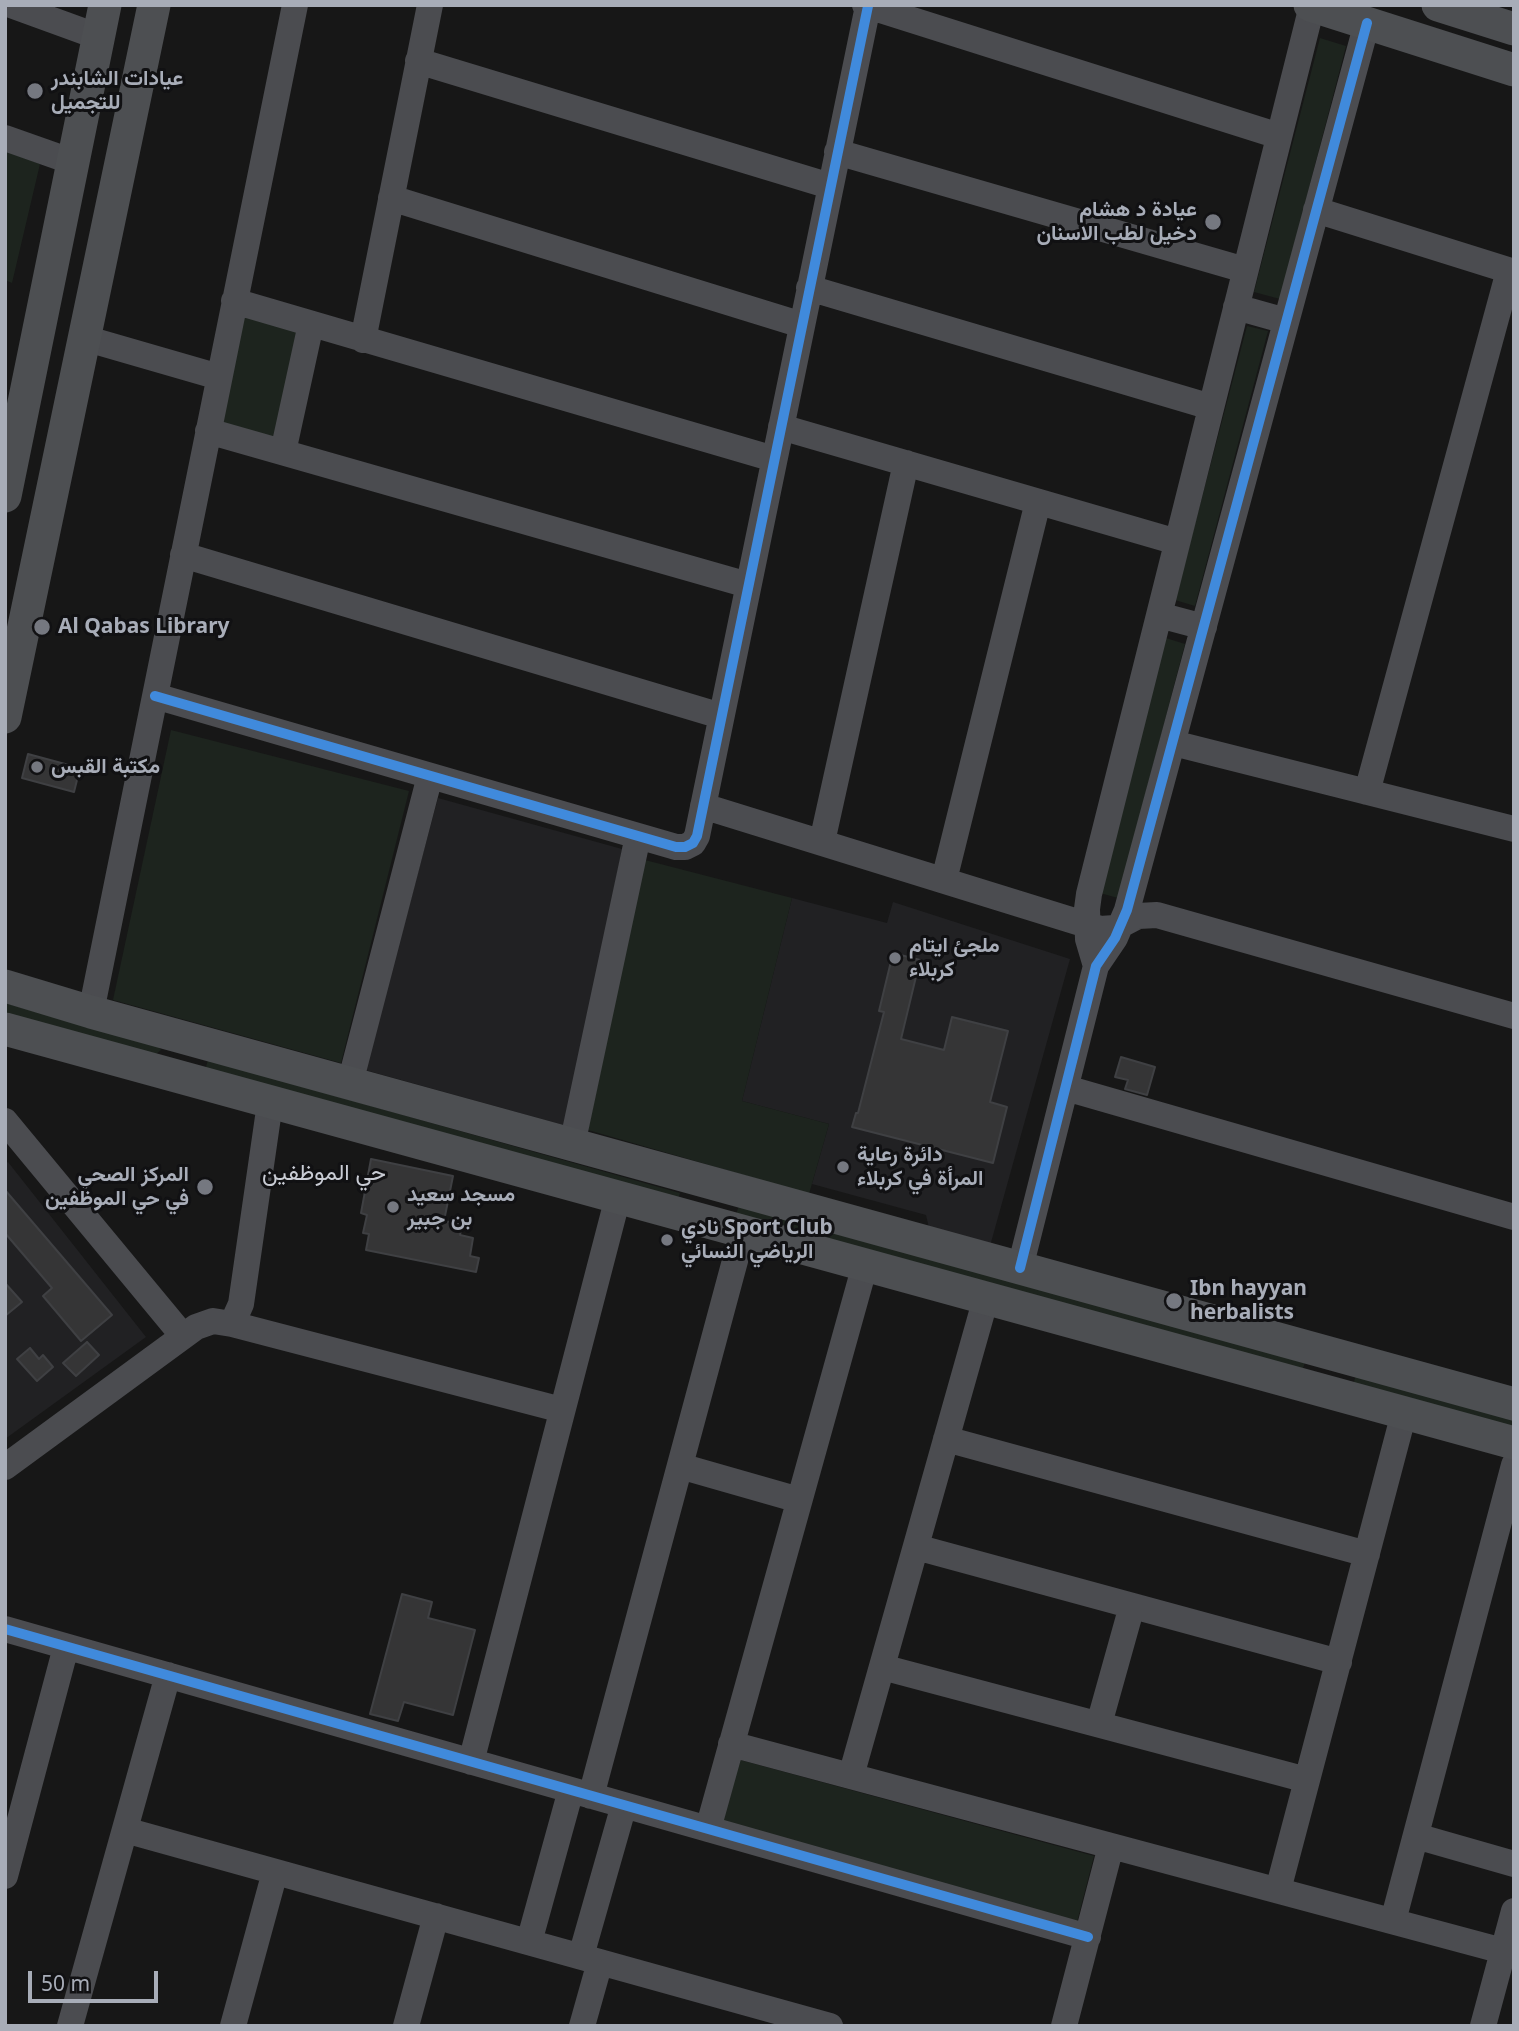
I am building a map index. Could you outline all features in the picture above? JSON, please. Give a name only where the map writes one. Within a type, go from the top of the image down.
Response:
[{"type":"main road","points":[[5,496],[105,5]]},
{"type":"main road","points":[[5,717],[10,674],[85,338],[154,5]]},
{"type":"main road","points":[[1438,5],[1514,29]]},
{"type":"main road","points":[[1311,6],[1514,70]]},
{"type":"main road","points":[[5,986],[163,1032],[1514,1404]]},
{"type":"main road","points":[[5,1029],[1514,1443]]},
{"type":"main road","points":[[153,1069],[166,1057],[168,1048],[163,1032]]},
{"type":"main road","points":[[193,1080],[188,1063],[196,1048],[203,1042]]},
{"type":"main road","points":[[684,1214],[697,1204],[700,1196],[697,1179]]},
{"type":"main road","points":[[737,1190],[730,1195],[724,1211],[726,1220],[737,1229]]},
{"type":"main road","points":[[1303,1385],[1310,1381],[1317,1366],[1313,1349]]},
{"type":"main road","points":[[1346,1397],[1342,1381],[1344,1372],[1357,1361]]},
{"type":"street","points":[[12,5],[99,37]]},
{"type":"street","points":[[91,1012],[295,5]]},
{"type":"street","points":[[363,340],[430,5]]},
{"type":"street","points":[[155,696],[680,848],[689,846],[697,836],[867,6],[1279,136]]},
{"type":"street","points":[[1096,966],[1088,939],[1089,894],[1311,6]]},
{"type":"street","points":[[1020,1268],[1096,966],[1107,952],[1127,910],[1367,23]]},
{"type":"street","points":[[418,61],[830,186]]},
{"type":"street","points":[[5,138],[73,162]]},
{"type":"street","points":[[837,152],[1245,270]]},
{"type":"street","points":[[391,198],[802,326]]},
{"type":"street","points":[[1316,210],[1512,271],[1367,792]]},
{"type":"street","points":[[809,288],[1211,407]]},
{"type":"street","points":[[234,301],[774,459]]},
{"type":"street","points":[[1236,307],[1286,321]]},
{"type":"street","points":[[283,452],[311,324]]},
{"type":"street","points":[[85,338],[219,377]]},
{"type":"street","points":[[781,427],[1177,542]]},
{"type":"street","points":[[208,431],[748,585]]},
{"type":"street","points":[[822,842],[906,463]]},
{"type":"street","points":[[944,880],[1038,502]]},
{"type":"street","points":[[183,555],[721,716]]},
{"type":"street","points":[[1159,615],[1204,627]]},
{"type":"street","points":[[1172,743],[1514,829]]},
{"type":"street","points":[[350,1083],[430,776]]},
{"type":"street","points":[[703,806],[1087,925],[1108,929],[1138,916],[1157,915],[1514,1016]]},
{"type":"street","points":[[572,1145],[638,835]]},
{"type":"street","points":[[1066,1088],[1514,1217]]},
{"type":"street","points":[[232,1324],[240,1304],[270,1103]]},
{"type":"street","points":[[5,1121],[183,1336]]},
{"type":"street","points":[[471,1762],[618,1197]]},
{"type":"street","points":[[529,1942],[581,1793],[680,1466],[737,1229]]},
{"type":"street","points":[[708,1829],[865,1265]]},
{"type":"street","points":[[851,1776],[986,1298]]},
{"type":"street","points":[[5,1468],[183,1336],[196,1327],[213,1321],[562,1410]]},
{"type":"street","points":[[1278,1890],[1404,1413]]},
{"type":"street","points":[[947,1438],[1367,1554]]},
{"type":"street","points":[[1393,1921],[1514,1465]]},
{"type":"street","points":[[680,1466],[799,1500]]},
{"type":"street","points":[[916,1547],[1339,1662]]},
{"type":"street","points":[[1099,1724],[1132,1606]]},
{"type":"street","points":[[5,1629],[1087,1937]]},
{"type":"street","points":[[5,1876],[66,1647]]},
{"type":"street","points":[[882,1667],[1307,1780]]},
{"type":"street","points":[[70,2026],[168,1675]]},
{"type":"street","points":[[731,1744],[1503,1951]]},
{"type":"street","points":[[582,2026],[591,1959],[624,1805]]},
{"type":"street","points":[[125,1830],[591,1959],[757,2016],[830,2026]]},
{"type":"street","points":[[1416,1836],[1514,1864]]},
{"type":"street","points":[[1064,2026],[1111,1846]]},
{"type":"street","points":[[233,2026],[275,1872]]},
{"type":"street","points":[[1483,2026],[1514,1911]]},
{"type":"street","points":[[406,2026],[436,1916]]},
{"type":"shaded area","points":[[1320,38],[1346,46],[1280,299],[1254,292]]},
{"type":"shaded area","points":[[5,150],[40,164],[12,283],[5,280]]},
{"type":"shaded area","points":[[241,312],[302,330],[278,441],[220,425]]},
{"type":"shaded area","points":[[1247,326],[1268,331],[1195,606],[1175,600]]},
{"type":"shaded area","points":[[1166,638],[1185,644],[1118,898],[1100,893]]},
{"type":"shaded area","points":[[171,730],[409,791],[341,1063],[113,1000]]},
{"type":"shaded area","points":[[438,798],[622,849],[567,1126],[365,1070]]},
{"type":"shaded area","points":[[645,860],[792,898],[742,1101],[829,1124],[809,1194],[588,1130]]},
{"type":"shaded area","points":[[792,898],[887,923],[893,902],[1070,959],[990,1246],[929,1228],[926,1215],[812,1184],[829,1124],[742,1101]]},
{"type":"shaded area","points":[[5,1003],[159,1047],[161,1050],[155,1055],[5,1014]]},
{"type":"shaded area","points":[[208,1060],[680,1193],[677,1203],[205,1070]]},
{"type":"shaded area","points":[[8,1162],[146,1337],[5,1439],[5,1164]]},
{"type":"shaded area","points":[[739,1205],[1305,1362],[1302,1372],[736,1215]]},
{"type":"shaded area","points":[[1356,1375],[1514,1418],[1514,1429],[1353,1385]]},
{"type":"shaded area","points":[[733,1758],[1094,1856],[1077,1922],[715,1824]]},
{"type":"building","points":[[28,754],[80,768],[74,792],[22,778]]},
{"type":"building","points":[[893,953],[920,960],[901,1039],[944,1050],[952,1017],[1008,1031],[990,1102],[1007,1107],[993,1163],[852,1127],[884,1012],[879,1011]]},
{"type":"building","points":[[1121,1057],[1155,1067],[1147,1095],[1125,1089],[1128,1080],[1115,1077]]},
{"type":"building","points":[[371,1159],[453,1176],[444,1221],[462,1224],[460,1235],[473,1238],[470,1256],[479,1258],[476,1272],[366,1250],[369,1234],[363,1233],[367,1215],[361,1213]]},
{"type":"building","points":[[5,1190],[112,1315],[81,1341],[43,1296],[52,1288],[5,1233]]},
{"type":"building","points":[[5,1283],[22,1302],[5,1316]]},
{"type":"building","points":[[87,1342],[99,1355],[76,1376],[63,1363]]},
{"type":"building","points":[[30,1348],[39,1359],[43,1355],[53,1367],[37,1381],[17,1359]]},
{"type":"building","points":[[402,1594],[432,1602],[428,1618],[475,1630],[453,1715],[404,1702],[398,1721],[370,1714]]},
{"type":"cycle path","points":[[155,696],[676,847],[693,843],[697,836],[868,6]]},
{"type":"cycle path","points":[[1020,1268],[1096,966],[1115,938],[1127,910],[1367,23]]},
{"type":"cycle path","points":[[5,1629],[1088,1937]]},
{"type":"place","name":"عيادات الشابندر للتجميل","points":[[35,91]]},
{"type":"place","name":"عيادة د هشام دخيل لطب الاسنان","points":[[1213,222]]},
{"type":"place","name":"Al Qabas Library","points":[[42,627]]},
{"type":"place","name":"مكتبة القبس","points":[[37,767]]},
{"type":"place","name":"ملجئ ايتام كربلاء","points":[[895,958]]},
{"type":"place","name":"دائرة رعاية المرأة في كربلاء","points":[[843,1167]]},
{"type":"place","name":"المركز الصحي في حي الموظفين","points":[[205,1187]]},
{"type":"place","name":"مسجد سعيد بن جبير","points":[[393,1207]]},
{"type":"place","name":"نادي Sport Club الرياضي النسائي","points":[[667,1240]]},
{"type":"place","name":"Ibn hayyan herbalists","points":[[1174,1301]]},
{"type":"district","name":"حي الموظفين","points":[[324,1173]]}]
